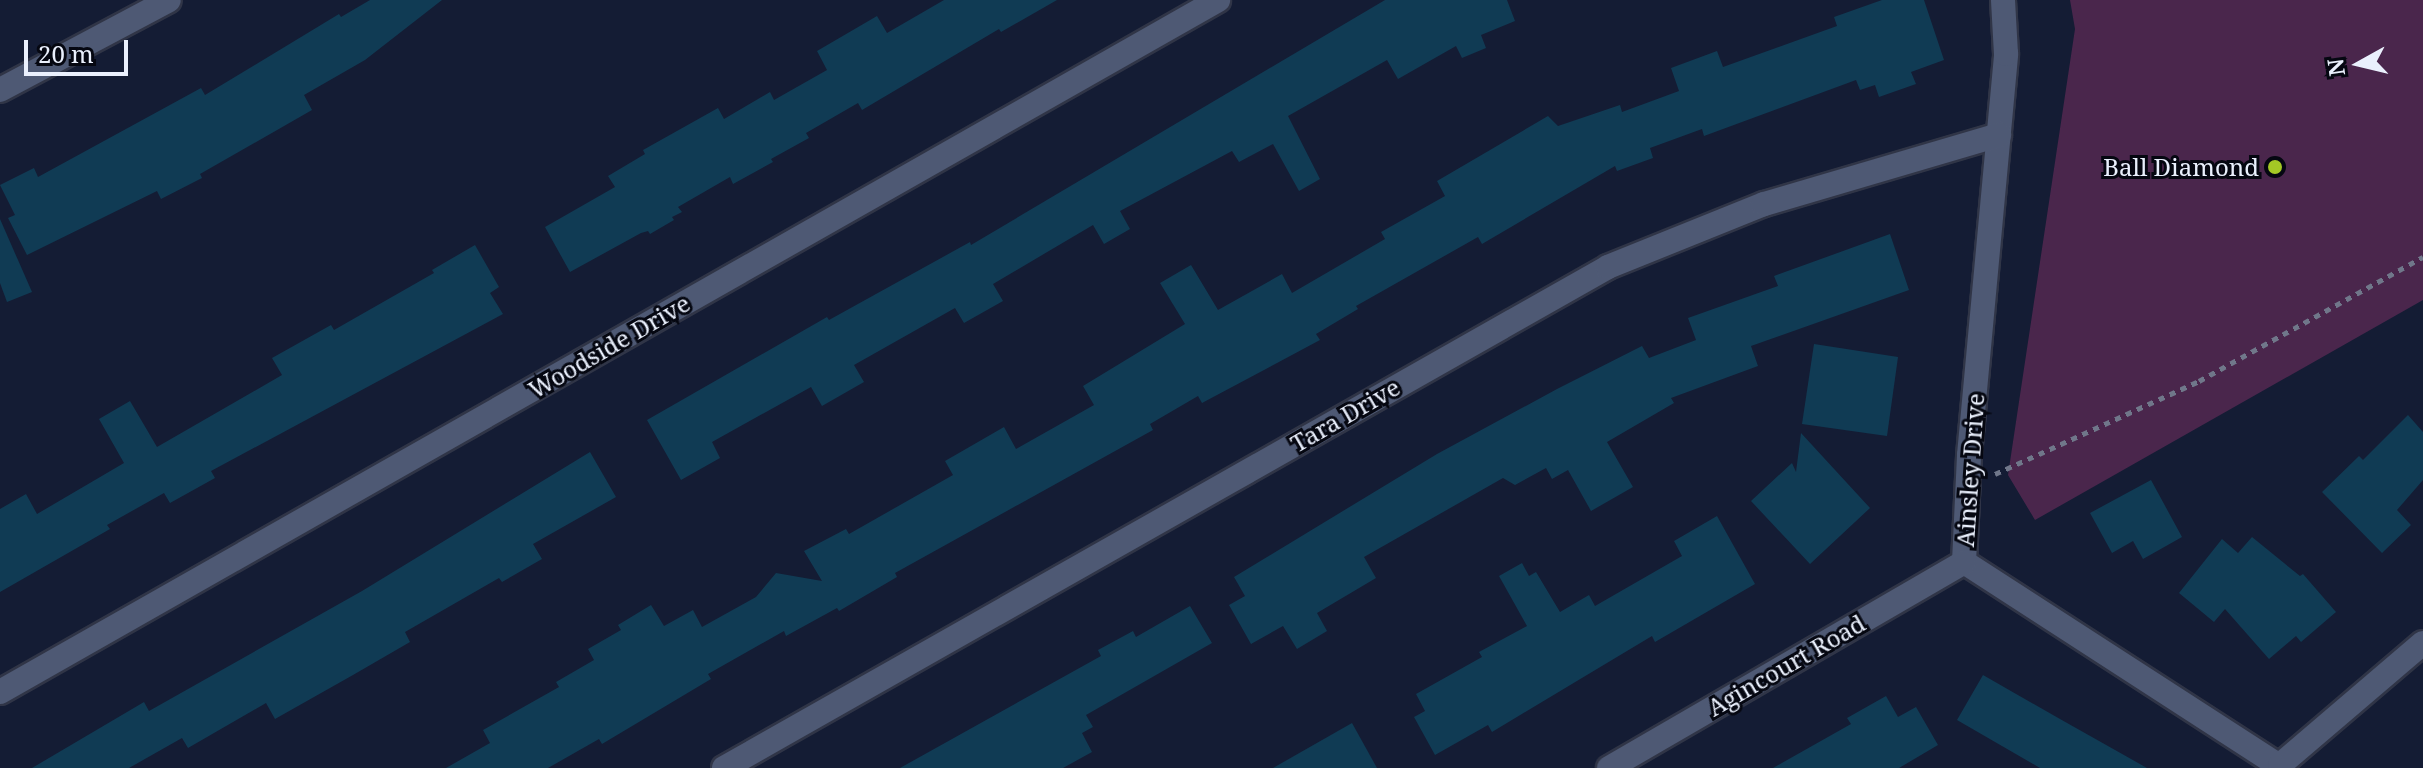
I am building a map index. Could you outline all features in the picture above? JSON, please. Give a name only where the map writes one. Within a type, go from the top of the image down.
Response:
[{"type":"street","points":[[0,90],[169,0]]},
{"type":"street","name":"Woodside Drive","points":[[0,692],[1218,0]]},
{"type":"street","name":"Ainsley Drive","points":[[2003,0],[2006,54],[1969,455],[1964,562],[2281,767]]},
{"type":"street","name":"Tara Drive","points":[[724,768],[1608,267],[1764,204],[1999,135]]},
{"type":"street","name":"Agincourt Road","points":[[1609,768],[1964,562]]},
{"type":"street","points":[[2281,767],[2423,643]]},
{"type":"path","points":[[1988,477],[2199,381],[2423,257]]},
{"type":"shaded area","points":[[2070,0],[2423,0],[2423,300],[2035,520],[2008,475],[2075,29]]},
{"type":"building","points":[[370,0],[442,0],[365,60],[304,95],[312,110],[200,174],[202,178],[161,199],[157,191],[27,255],[8,218],[15,215],[0,185],[34,168],[38,177],[201,88],[205,95],[339,14],[341,17]]},
{"type":"building","points":[[944,0],[1057,0],[1001,32],[999,29],[862,110],[858,103],[806,133],[809,138],[771,159],[773,162],[733,184],[730,177],[678,207],[682,212],[672,217],[674,220],[650,234],[648,231],[641,233],[570,272],[545,227],[615,187],[608,176],[645,154],[643,150],[718,108],[724,119],[770,92],[774,100],[827,70],[817,51],[877,16],[887,33]]},
{"type":"building","points":[[1385,0],[1507,0],[1515,21],[1481,35],[1486,48],[1462,58],[1456,46],[1398,79],[1387,60],[1288,116],[1320,179],[1299,191],[1273,144],[1239,162],[1232,151],[1120,211],[1130,229],[1104,244],[1093,225],[993,284],[1003,301],[964,323],[955,308],[854,365],[864,382],[822,406],[811,387],[712,442],[720,458],[681,480],[647,420],[827,317],[829,320],[970,242],[971,245]]},
{"type":"building","points":[[1882,0],[1924,0],[1944,60],[1911,72],[1916,84],[1879,97],[1875,85],[1860,90],[1856,80],[1704,136],[1702,129],[1650,148],[1653,158],[1617,171],[1615,166],[1482,244],[1478,237],[1356,306],[1358,309],[1316,334],[1320,340],[1202,403],[1198,396],[1150,424],[1153,430],[895,573],[897,577],[839,611],[837,608],[786,636],[784,631],[708,674],[711,679],[602,744],[599,739],[548,768],[446,768],[490,743],[483,730],[559,687],[556,682],[594,660],[588,649],[621,630],[618,625],[651,605],[664,626],[693,610],[702,627],[756,597],[776,573],[822,581],[804,551],[846,529],[849,534],[953,475],[945,461],[1004,427],[1016,449],[1094,405],[1083,386],[1185,324],[1160,283],[1191,265],[1218,310],[1282,274],[1292,293],[1385,239],[1381,232],[1445,196],[1437,181],[1548,116],[1558,126],[1620,105],[1622,112],[1679,91],[1671,68],[1717,51],[1723,67],[1837,26],[1834,17]]},
{"type":"building","points":[[0,219],[32,292],[7,302],[0,283]]},
{"type":"building","points":[[1890,234],[1909,290],[1751,346],[1758,366],[1671,398],[1674,403],[1607,442],[1633,487],[1591,511],[1568,470],[1552,479],[1546,468],[1515,485],[1503,478],[1364,557],[1376,578],[1317,613],[1327,631],[1297,649],[1283,626],[1251,644],[1229,605],[1245,596],[1234,577],[1437,454],[1557,389],[1642,346],[1649,358],[1696,340],[1688,318],[1778,286],[1774,276]]},
{"type":"building","points":[[475,245],[499,287],[490,293],[503,314],[211,471],[215,478],[170,503],[164,493],[107,525],[110,529],[0,592],[0,509],[26,494],[37,514],[124,463],[99,419],[130,401],[157,447],[282,375],[272,358],[331,325],[334,330],[434,273],[432,270]]},
{"type":"building","points":[[1814,344],[1898,357],[1887,436],[1802,424]]},
{"type":"building","points":[[2408,415],[2423,432],[2423,480],[2397,510],[2411,525],[2382,553],[2322,492],[2359,456],[2363,460]]},
{"type":"building","points":[[1801,433],[1870,508],[1810,564],[1751,501],[1792,463],[1796,472]]},
{"type":"building","points":[[590,452],[616,497],[533,544],[542,559],[502,582],[499,578],[405,632],[410,642],[353,675],[275,719],[266,703],[188,748],[182,738],[129,768],[32,768],[144,702],[149,711],[362,591]]},
{"type":"building","points":[[2151,480],[2182,537],[2143,559],[2133,541],[2112,553],[2090,513]]},
{"type":"building","points":[[1717,516],[1755,584],[1655,642],[1652,636],[1492,732],[1488,725],[1435,755],[1414,717],[1425,711],[1416,694],[1482,657],[1479,652],[1527,626],[1499,576],[1522,563],[1529,576],[1536,572],[1560,612],[1589,595],[1595,606],[1682,556],[1674,541]]},
{"type":"building","points":[[2252,537],[2300,576],[2303,574],[2336,612],[2301,642],[2296,636],[2269,659],[2225,609],[2214,622],[2179,593],[2222,539],[2238,553]]},
{"type":"building","points":[[1190,606],[1212,643],[1086,715],[1093,727],[1082,733],[1092,752],[1063,768],[900,768],[1101,656],[1098,650],[1133,631],[1136,637]]},
{"type":"building","points":[[1983,675],[2147,768],[2040,768],[1957,720]]},
{"type":"building","points":[[1886,696],[1898,717],[1916,707],[1938,745],[1899,768],[1773,768],[1851,724],[1847,718]]},
{"type":"building","points":[[1352,723],[1377,768],[1273,768]]},
{"type":"place","name":"Ball Diamond","points":[[2275,167]]}]
